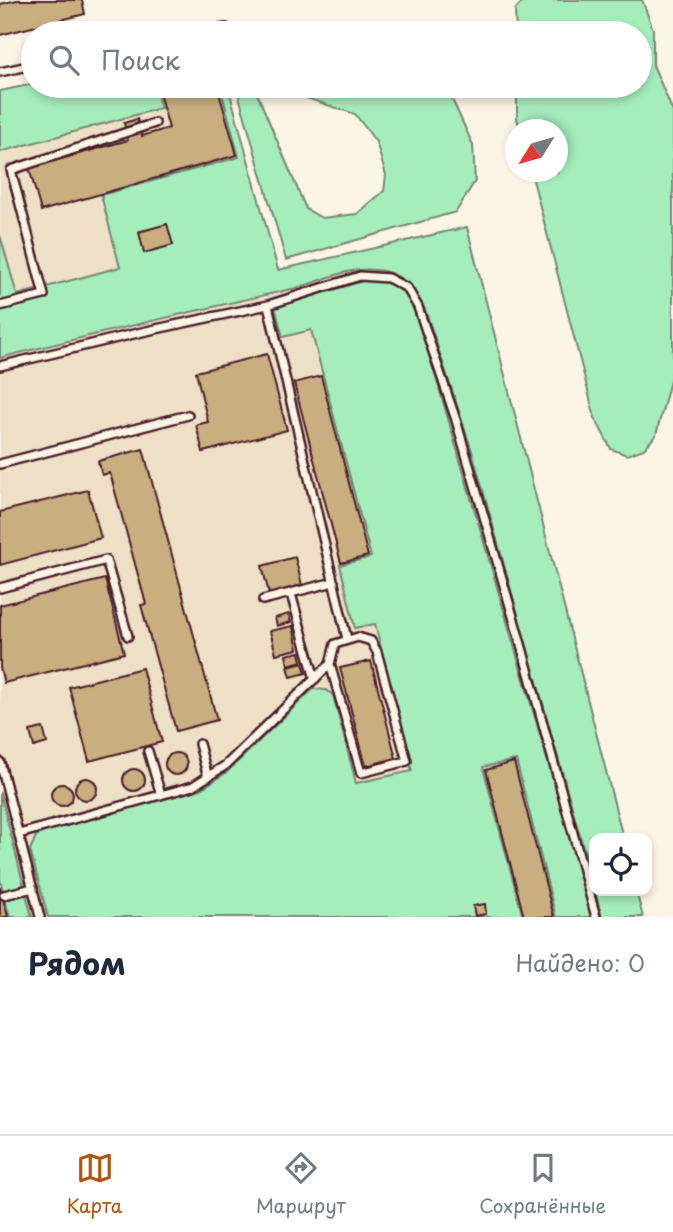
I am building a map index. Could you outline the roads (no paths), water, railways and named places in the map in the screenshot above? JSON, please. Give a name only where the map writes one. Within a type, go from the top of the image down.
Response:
[{"type":"lane","points":[[0,72],[21,68]]},
{"type":"lane","points":[[0,306],[44,295],[11,170],[155,122]]},
{"type":"lane","points":[[0,366],[268,305],[360,276],[388,278],[407,288],[414,298],[456,421],[596,917]]},
{"type":"lane","points":[[268,305],[347,639]]},
{"type":"lane","points":[[0,464],[188,415]]},
{"type":"lane","points":[[0,588],[106,560],[128,636]]},
{"type":"lane","points":[[263,600],[334,583]]},
{"type":"lane","points":[[291,594],[315,678]]},
{"type":"lane","points":[[358,637],[371,641],[377,652],[407,761],[361,773],[330,664],[335,644],[358,637]]},
{"type":"lane","points":[[19,834],[193,786],[226,765],[330,664]]},
{"type":"lane","points":[[199,744],[208,777]]},
{"type":"lane","points":[[148,751],[161,795]]},
{"type":"lane","points":[[0,762],[40,917]]},
{"type":"lane","points":[[4,895],[33,888]]}]
